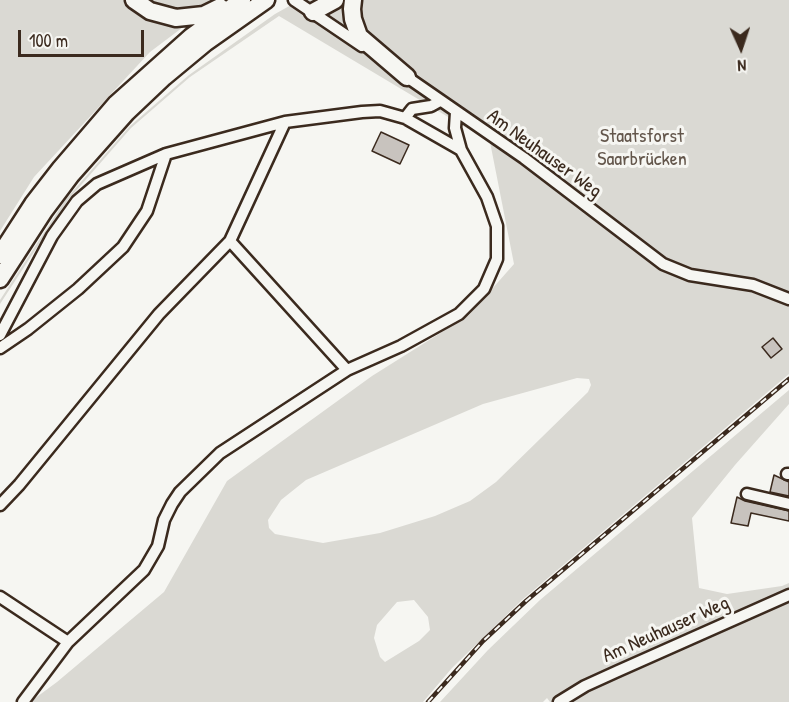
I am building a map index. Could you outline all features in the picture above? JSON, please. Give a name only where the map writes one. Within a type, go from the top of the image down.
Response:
[{"type":"highway","points":[[134,0],[150,11],[176,18],[204,15],[241,3],[266,0]]},
{"type":"highway","points":[[313,12],[335,0]]},
{"type":"highway","points":[[353,0],[353,19],[359,36],[407,77]]},
{"type":"highway","points":[[0,255],[33,204],[116,104],[182,45],[241,3]]},
{"type":"highway","points":[[0,279],[44,211],[93,147],[164,76],[205,43],[241,3]]},
{"type":"street","name":"Am Neuhauser Weg","points":[[294,0],[524,158],[663,264],[690,275],[753,285],[789,299]]},
{"type":"street","points":[[405,118],[412,109],[431,106],[440,101]]},
{"type":"street","points":[[0,335],[52,236],[77,201],[97,184],[166,154],[285,122],[380,111],[405,118],[462,150]]},
{"type":"street","points":[[23,702],[68,642],[144,570],[155,552],[164,520],[172,504],[180,492],[220,453],[347,370],[401,346],[459,314],[484,289],[497,259],[497,226],[487,197],[462,150],[455,128],[456,112]]},
{"type":"street","points":[[0,505],[159,314],[230,241],[285,122]]},
{"type":"street","points":[[0,348],[78,290],[123,247],[147,211],[166,154]]},
{"type":"street","points":[[230,241],[347,370]]},
{"type":"street","points":[[747,494],[789,504]]},
{"type":"street","name":"Am Neuhauser Weg","points":[[560,702],[585,686],[789,595]]},
{"type":"street","points":[[0,597],[68,642]]},
{"type":"green space","points":[[0,0],[219,0],[150,52],[34,177],[0,231]]},
{"type":"green space","name":"Staatsforst Saarbrücken","points":[[300,0],[789,0],[789,374],[522,600],[452,668],[423,702],[30,702],[164,592],[227,481],[372,376],[469,315],[514,264],[490,142],[279,16],[190,77],[131,128],[68,200],[0,304],[0,300],[66,199],[130,126],[189,75],[275,14]],"holes":[[[577,378],[589,379],[591,385],[588,392],[496,482],[470,501],[435,516],[380,533],[323,543],[275,534],[269,528],[268,520],[281,500],[306,480],[483,404]],[[414,600],[428,617],[430,630],[419,641],[385,662],[380,657],[374,638],[377,625],[397,602]]]},
{"type":"green space","points":[[789,390],[789,404],[692,518],[699,588],[727,594],[789,583],[789,702],[550,702],[547,698],[543,702],[440,702],[488,650],[540,600]]},
{"type":"building","points":[[381,132],[409,145],[400,164],[372,151]]},
{"type":"building","points":[[773,338],[782,349],[771,358],[762,347]]},
{"type":"building","points":[[774,475],[789,482],[789,496],[770,492]]},
{"type":"building","points":[[737,497],[789,511],[789,521],[751,513],[748,526],[731,523]]},
{"type":"railway","points":[[428,702],[483,641],[526,601],[789,379]]}]
